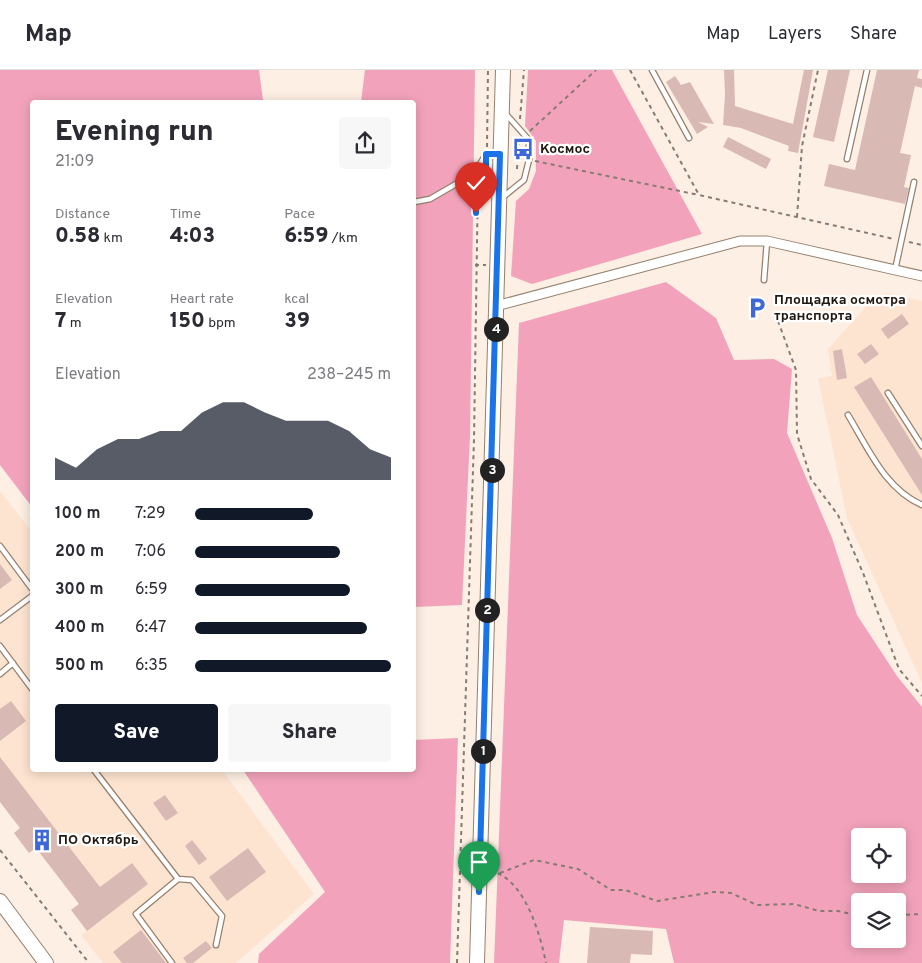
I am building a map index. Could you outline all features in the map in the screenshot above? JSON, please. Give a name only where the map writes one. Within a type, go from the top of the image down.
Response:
[{"type":"main road","points":[[477,963],[496,306],[498,200],[493,154],[502,109],[503,70]]},
{"type":"main road","points":[[0,901],[46,963]]},
{"type":"street","points":[[496,306],[740,241],[767,241],[922,276]]},
{"type":"lane","points":[[652,70],[689,138]]},
{"type":"lane","points":[[847,159],[867,70]]},
{"type":"lane","points":[[498,200],[524,180],[529,160],[529,140],[502,109]]},
{"type":"lane","points":[[416,202],[430,199],[475,173],[493,154]]},
{"type":"lane","points":[[895,270],[914,182]]},
{"type":"lane","points":[[764,280],[767,241]]},
{"type":"lane","points":[[888,393],[922,446]]},
{"type":"lane","points":[[848,415],[886,477],[907,499],[922,505]]},
{"type":"lane","points":[[0,546],[30,586]]},
{"type":"lane","points":[[0,620],[30,598]]},
{"type":"lane","points":[[0,646],[30,686]]},
{"type":"lane","points":[[0,674],[13,663]]},
{"type":"lane","points":[[96,772],[178,879]]},
{"type":"lane","points":[[172,963],[136,914],[178,879],[192,880],[222,916],[216,945]]},
{"type":"path","points":[[488,70],[493,154]]},
{"type":"path","points":[[519,141],[596,70]]},
{"type":"path","points":[[630,70],[699,195]]},
{"type":"path","points":[[797,217],[802,146],[818,70]]},
{"type":"path","points":[[518,158],[699,195],[922,245]]},
{"type":"path","points":[[457,963],[474,449],[478,175]]},
{"type":"path","points":[[778,321],[796,370],[797,434],[812,480],[838,515],[863,573],[899,669],[922,696]]},
{"type":"path","points":[[0,850],[89,963]]},
{"type":"path","points":[[500,873],[534,860],[578,869],[611,890],[625,890],[657,901],[714,892],[731,893],[757,905],[794,904],[818,911],[838,911],[851,914]]},
{"type":"path","points":[[490,870],[500,873],[527,904],[540,936],[546,963]]},
{"type":"path","points":[[906,915],[922,914]]},
{"type":"shaded area","points":[[0,70],[259,70],[263,100],[30,100],[30,504],[0,465]]},
{"type":"shaded area","points":[[365,70],[475,70],[470,436],[462,605],[416,607],[416,100],[361,100]]},
{"type":"shaded area","points":[[528,70],[612,70],[702,234],[532,284],[511,276],[516,201],[529,189],[536,171],[536,141],[525,126]]},
{"type":"shaded area","points":[[666,282],[716,318],[734,360],[774,359],[792,369],[787,433],[832,538],[857,615],[897,676],[922,707],[922,963],[674,963],[666,929],[564,920],[559,963],[494,963],[519,323]]},
{"type":"shaded area","points":[[887,293],[922,301],[922,683],[847,518],[818,378],[832,376],[828,349],[874,298]]},
{"type":"shaded area","points":[[0,491],[30,529],[30,772],[223,772],[314,894],[236,963],[103,963],[81,935],[87,931],[79,904],[36,848],[29,853],[14,833],[20,828],[0,802]]},
{"type":"shaded area","points":[[458,738],[450,963],[258,963],[259,954],[325,892],[244,772],[416,772],[416,740]]},
{"type":"building","points":[[724,70],[734,70],[735,106],[793,124],[804,70],[813,70],[798,153],[788,151],[789,146],[741,128],[723,125]]},
{"type":"building","points":[[828,70],[850,70],[834,142],[813,137]]},
{"type":"building","points":[[877,70],[919,70],[917,78],[922,79],[922,88],[915,86],[900,153],[911,155],[904,187],[909,188],[905,204],[824,186],[829,164],[855,170]]},
{"type":"building","points":[[675,76],[681,85],[690,82],[714,124],[698,122],[708,127],[697,134],[666,82]]},
{"type":"building","points":[[728,137],[771,159],[766,169],[723,147]]},
{"type":"building","points":[[902,314],[909,324],[888,339],[881,329]]},
{"type":"building","points":[[871,344],[879,354],[865,364],[857,354]]},
{"type":"building","points":[[842,349],[847,378],[837,380],[833,351]]},
{"type":"building","points":[[871,377],[922,459],[922,495],[854,387]]},
{"type":"building","points":[[0,564],[12,580],[0,589]]},
{"type":"building","points":[[11,701],[26,721],[0,741],[0,709]]},
{"type":"building","name":"ПО Октябрь","points":[[0,757],[100,887],[132,863],[148,884],[87,931],[71,910],[79,904],[36,848],[29,853],[14,833],[20,828],[0,802]]},
{"type":"building","points":[[165,795],[178,813],[166,821],[153,803]]},
{"type":"building","points":[[192,840],[207,859],[199,865],[185,846]]},
{"type":"building","points":[[248,848],[266,872],[227,901],[209,877]]},
{"type":"building","points":[[590,927],[653,931],[652,955],[631,954],[630,963],[587,963]]},
{"type":"building","points":[[141,930],[166,963],[122,963],[113,952]]},
{"type":"building","points":[[206,941],[212,948],[193,963],[187,963],[183,958]]},
{"type":"place","name":"Космос","points":[[523,149]]},
{"type":"place","name":"Площадка осмотра транспорта","points":[[757,308]]},
{"type":"place","name":"ПО Октябрь","points":[[42,840]]},
{"type":"route","points":[[476,213],[478,175],[486,168],[486,154],[500,154],[479,892]]}]
